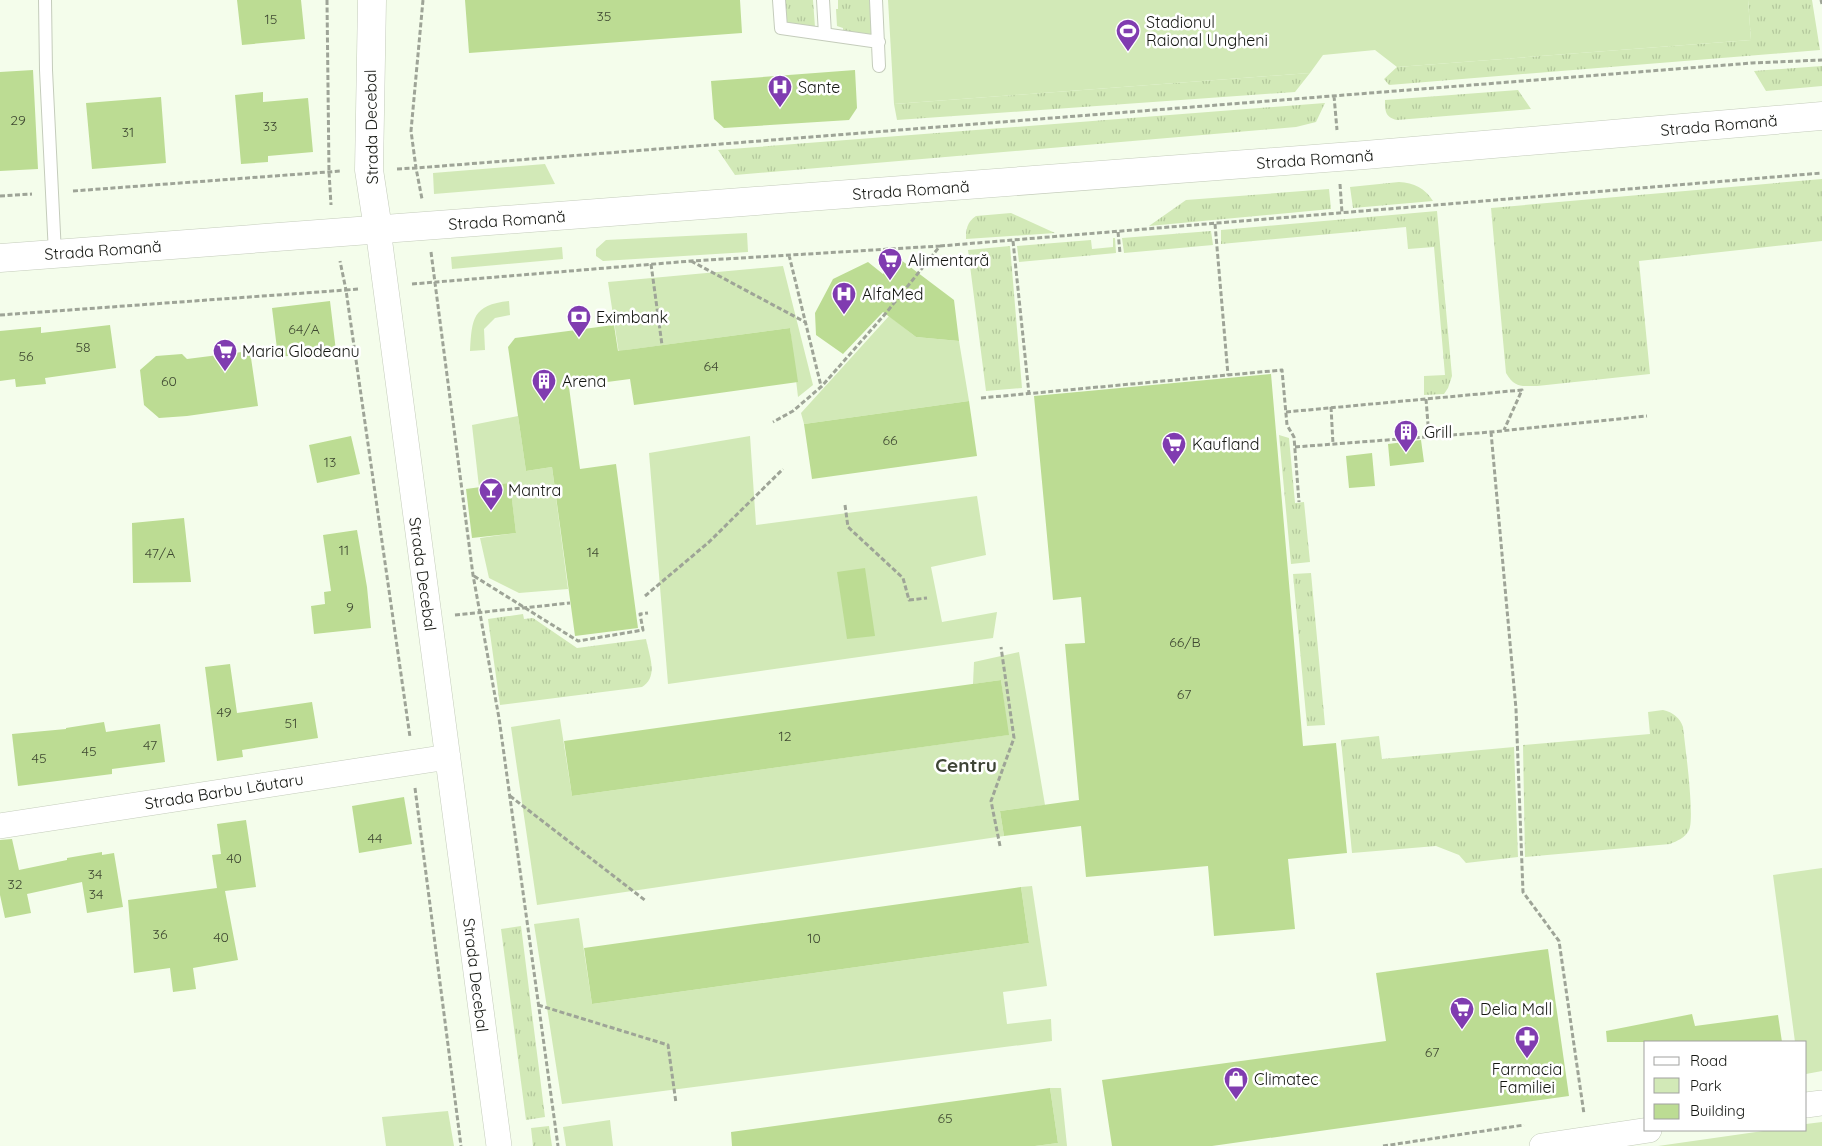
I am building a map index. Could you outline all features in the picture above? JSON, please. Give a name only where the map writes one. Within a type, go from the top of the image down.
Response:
[{"type":"main road","name":"Strada Decebal","points":[[372,0],[369,170],[378,229]]},
{"type":"main road","name":"Strada Romană","points":[[0,258],[1525,142],[1822,116]]},
{"type":"street","name":"Strada Decebal","points":[[378,229],[499,1146]]},
{"type":"street","name":"Strada Barbu Lăutaru","points":[[0,826],[448,757]]},
{"type":"street","points":[[1807,1105],[1822,1103]]},
{"type":"street","points":[[1542,1146],[1644,1131]]},
{"type":"lane","points":[[45,0],[51,192],[55,254]]},
{"type":"lane","points":[[779,0],[781,28],[879,42]]},
{"type":"lane","points":[[823,0],[825,34]]},
{"type":"lane","points":[[876,0],[880,66]]},
{"type":"path","points":[[327,0],[329,172],[334,232],[346,290],[412,762],[461,1146]]},
{"type":"path","points":[[423,0],[411,131],[427,226],[474,575],[500,718],[509,796],[558,1146]]},
{"type":"path","points":[[0,196],[329,172],[416,168],[1722,65],[1822,60]]},
{"type":"path","points":[[0,315],[346,290],[691,261],[1013,241],[1822,174]]},
{"type":"path","points":[[1215,224],[1228,375]]},
{"type":"path","points":[[1118,232],[1120,253]]},
{"type":"path","points":[[1013,241],[1029,394]]},
{"type":"path","points":[[773,422],[793,411],[822,386],[886,313],[940,246]]},
{"type":"path","points":[[789,255],[822,386]]},
{"type":"path","points":[[691,261],[806,322]]},
{"type":"path","points":[[651,264],[662,345]]},
{"type":"path","points":[[981,398],[1282,370],[1288,425],[1294,437],[1299,502]]},
{"type":"path","points":[[1286,412],[1522,390],[1504,431]]},
{"type":"path","points":[[1426,399],[1429,436]]},
{"type":"path","points":[[1331,407],[1334,444]]},
{"type":"path","points":[[1294,447],[1504,431],[1647,416]]},
{"type":"path","points":[[1491,432],[1514,691],[1524,892],[1559,941],[1584,1117]]},
{"type":"path","points":[[645,596],[709,542],[783,469]]},
{"type":"path","points":[[845,505],[848,527],[903,578],[909,600],[927,598]]},
{"type":"path","points":[[474,575],[578,641],[643,630],[640,614],[648,613]]},
{"type":"path","points":[[454,615],[570,602]]},
{"type":"path","points":[[1000,846],[991,801],[1014,738],[1001,646]]},
{"type":"path","points":[[509,796],[646,901]]},
{"type":"path","points":[[538,1005],[668,1045],[676,1103]]},
{"type":"path","points":[[1383,1146],[1527,1125]]},
{"type":"green space","points":[[784,0],[813,0],[815,27],[788,25],[785,22]]},
{"type":"green space","points":[[838,0],[872,0],[874,35],[871,37],[843,32],[843,28],[837,26],[836,9],[838,9]]},
{"type":"green space","name":"Stadionul Raional Ungheni","points":[[888,0],[1748,0],[1751,40],[1397,67],[1375,50],[1323,55],[1310,73],[894,104]]},
{"type":"green space","points":[[1748,0],[1812,0],[1820,50],[1389,85],[1384,79],[1397,67],[1751,40]]},
{"type":"green space","points":[[1822,66],[1822,86],[1766,91],[1754,71]]},
{"type":"green space","points":[[1310,73],[1295,92],[897,120],[894,104]]},
{"type":"green space","points":[[1518,90],[1531,109],[1397,120],[1386,113],[1385,107],[1385,100]]},
{"type":"green space","points":[[1325,103],[1316,122],[1296,127],[735,175],[718,150]]},
{"type":"green space","points":[[545,164],[555,184],[434,194],[433,173]]},
{"type":"green space","points":[[1822,179],[1822,241],[1639,261],[1650,374],[1537,386],[1519,385],[1509,378],[1506,373],[1491,208]]},
{"type":"green space","points":[[1399,182],[1419,187],[1433,201],[1353,208],[1350,187]]},
{"type":"green space","points":[[1329,189],[1331,209],[1149,226],[1186,200]]},
{"type":"green space","points":[[1437,211],[1452,376],[1444,394],[1424,395],[1424,376],[1445,375],[1434,247],[1408,249],[1406,227],[1221,244],[1221,230]]},
{"type":"green space","points":[[1011,213],[1055,233],[966,239],[968,226],[976,216]]},
{"type":"green space","points":[[1211,231],[1213,245],[1124,253],[1122,238]]},
{"type":"green space","points":[[747,233],[748,252],[603,261],[596,256],[596,249],[606,240]]},
{"type":"green space","points":[[1113,238],[1115,238],[1116,253],[1019,262],[1017,246],[1091,240],[1092,249],[1113,247]]},
{"type":"green space","points":[[1010,246],[1022,388],[986,391],[968,250]]},
{"type":"green space","points":[[562,247],[563,259],[452,269],[451,257]]},
{"type":"green space","points":[[783,266],[813,385],[798,397],[790,328],[626,350],[619,354],[608,282]]},
{"type":"green space","points":[[509,301],[510,315],[495,318],[484,329],[485,350],[470,351],[473,322],[476,316],[488,306]]},
{"type":"green space","points":[[889,316],[916,337],[959,341],[969,401],[804,424],[801,413]]},
{"type":"green space","points":[[518,416],[526,471],[552,467],[568,589],[519,593],[489,578],[480,538],[516,533],[510,484],[479,487],[472,425]]},
{"type":"green space","points":[[1279,435],[1289,438],[1295,503],[1304,502],[1310,562],[1291,564]]},
{"type":"green space","points":[[750,436],[756,525],[977,496],[986,555],[931,567],[942,622],[997,612],[993,638],[668,684],[649,453]]},
{"type":"green space","points":[[1311,573],[1325,725],[1307,726],[1293,574]]},
{"type":"green space","points":[[523,614],[524,619],[533,618],[577,648],[646,639],[652,665],[650,678],[642,687],[500,705],[488,619]]},
{"type":"green space","points":[[1019,652],[1045,805],[1000,811],[1004,836],[537,905],[511,727],[560,719],[572,796],[1008,735],[1001,680],[973,684],[974,662]]},
{"type":"green space","points":[[1663,710],[1676,716],[1683,727],[1691,811],[1691,823],[1685,835],[1670,844],[1525,857],[1523,745],[1650,734],[1648,712]]},
{"type":"green space","points":[[1379,736],[1382,759],[1514,747],[1518,857],[1466,863],[1459,855],[1436,846],[1352,853],[1341,740]]},
{"type":"green space","points":[[1822,868],[1822,1071],[1807,1074],[1807,1041],[1795,1041],[1773,875]]},
{"type":"green space","points":[[1032,886],[1047,986],[1003,992],[1007,1024],[1051,1019],[1052,1041],[562,1104],[534,924],[579,918],[592,1004],[1029,943],[1021,887]]},
{"type":"green space","points":[[521,926],[545,1117],[526,1120],[501,929]]},
{"type":"green space","points":[[1050,1088],[1061,1088],[1067,1146],[1035,1146],[1058,1143]]},
{"type":"green space","points":[[448,1111],[454,1146],[386,1146],[382,1117]]},
{"type":"green space","points":[[610,1120],[613,1146],[566,1146],[563,1127]]},
{"type":"green space","points":[[1822,1122],[1822,1146],[1658,1146],[1763,1131],[1807,1131],[1807,1124]]},
{"type":"green space","points":[[549,1126],[552,1146],[533,1146],[531,1128]]},
{"type":"building","points":[[237,0],[301,0],[305,39],[242,45]]},
{"type":"building","points":[[465,0],[740,0],[742,33],[469,53]]},
{"type":"building","points":[[33,70],[38,169],[0,171],[0,72]]},
{"type":"building","points":[[855,70],[857,108],[849,120],[724,128],[714,119],[711,81]]},
{"type":"building","points":[[263,92],[263,102],[308,98],[313,152],[268,156],[268,162],[241,164],[235,95]]},
{"type":"building","points":[[161,97],[166,163],[92,169],[86,103]]},
{"type":"building","points":[[897,257],[954,300],[959,341],[916,337],[883,312],[843,354],[816,335],[815,313],[833,279],[868,262],[883,274]]},
{"type":"building","points":[[330,301],[336,351],[278,357],[272,308]]},
{"type":"building","points":[[110,325],[116,368],[45,378],[46,384],[16,387],[15,379],[0,381],[0,331],[41,327],[41,333]]},
{"type":"building","points":[[614,325],[618,351],[790,328],[798,382],[634,405],[630,379],[569,387],[580,469],[616,464],[638,628],[575,636],[552,467],[526,471],[508,347],[515,338]]},
{"type":"building","points":[[250,351],[258,406],[159,418],[144,405],[140,370],[156,356],[182,354],[187,359]]},
{"type":"building","points":[[1271,374],[1303,746],[1336,743],[1347,853],[1288,859],[1295,929],[1214,936],[1208,866],[1086,877],[1081,826],[1004,836],[1000,811],[1079,800],[1065,644],[1085,643],[1081,597],[1053,600],[1034,396]]},
{"type":"building","points":[[969,401],[977,456],[812,479],[804,424]]},
{"type":"building","points":[[351,436],[360,474],[317,483],[309,445]]},
{"type":"building","name":"Grill","points":[[1421,440],[1424,462],[1390,466],[1388,444]]},
{"type":"building","points":[[1372,453],[1375,486],[1349,488],[1346,456]]},
{"type":"building","name":"Mantra","points":[[510,483],[516,533],[472,538],[466,489]]},
{"type":"building","points":[[184,518],[191,582],[133,583],[132,523]]},
{"type":"building","points":[[357,530],[367,587],[371,628],[314,634],[311,606],[325,604],[324,592],[331,591],[323,535]]},
{"type":"building","points":[[865,568],[875,636],[847,639],[837,572]]},
{"type":"building","points":[[230,664],[237,713],[312,702],[318,738],[242,750],[243,757],[217,761],[205,667]]},
{"type":"building","points":[[1001,680],[1009,735],[572,796],[564,741]]},
{"type":"building","points":[[104,722],[106,732],[160,724],[165,762],[112,769],[112,774],[18,786],[12,734],[66,729]]},
{"type":"building","points":[[404,797],[412,844],[359,853],[352,806]]},
{"type":"building","points":[[246,820],[256,887],[225,891],[238,960],[193,968],[196,989],[173,992],[170,968],[134,973],[128,900],[217,888],[212,855],[221,854],[217,824]]},
{"type":"building","points":[[12,839],[19,870],[67,860],[67,858],[102,852],[102,855],[114,853],[123,907],[87,913],[82,882],[27,894],[31,913],[5,918],[0,895],[0,840]]},
{"type":"building","points":[[1021,887],[1029,943],[592,1004],[584,948]]},
{"type":"building","points":[[1548,949],[1569,1096],[1212,1146],[1112,1146],[1102,1080],[1386,1041],[1376,973]]},
{"type":"building","points":[[1692,1014],[1695,1026],[1778,1015],[1782,1041],[1607,1042],[1606,1031]]},
{"type":"building","points":[[1050,1088],[1058,1143],[1035,1146],[732,1146],[731,1132]]},
{"type":"place","name":"Stadionul Raional Ungheni","points":[[1128,52]]},
{"type":"place","name":"Sante","points":[[780,108]]},
{"type":"place","name":"Alimentară","points":[[890,281]]},
{"type":"place","name":"AlfaMed","points":[[844,315]]},
{"type":"place","name":"Eximbank","points":[[579,338]]},
{"type":"place","name":"Maria Glodeanu","points":[[225,372]]},
{"type":"place","name":"Arena","points":[[544,402]]},
{"type":"place","name":"Grill","points":[[1406,453]]},
{"type":"place","name":"Kaufland","points":[[1174,465]]},
{"type":"place","name":"Mantra","points":[[491,511]]},
{"type":"place","name":"Delia Mall","points":[[1462,1030]]},
{"type":"place","name":"Farmacia Familiei","points":[[1527,1059]]},
{"type":"place","name":"Climatec","points":[[1236,1100]]},
{"type":"district","name":"Centru","points":[[966,765]]}]
